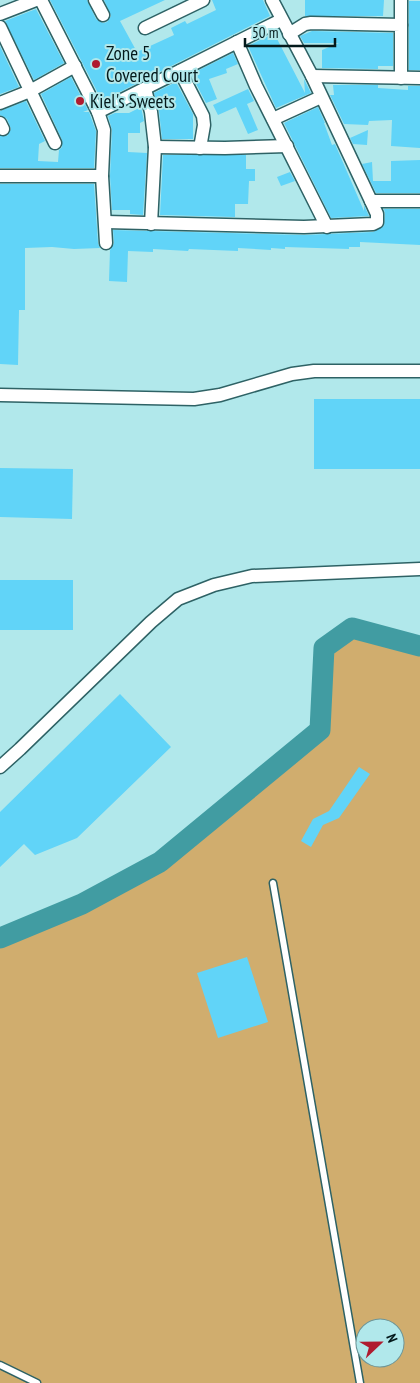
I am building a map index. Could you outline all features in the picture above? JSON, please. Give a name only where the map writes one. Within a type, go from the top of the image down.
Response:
[{"type":"street","points":[[0,14],[36,0]]},
{"type":"street","points":[[40,0],[98,112],[104,130],[102,176],[106,243]]},
{"type":"street","points":[[95,0],[103,15]]},
{"type":"street","points":[[145,28],[203,0]]},
{"type":"street","points":[[106,222],[326,227],[373,224],[377,222],[378,214],[312,76],[272,0]]},
{"type":"street","points":[[401,0],[401,78]]},
{"type":"street","points":[[98,112],[281,20]]},
{"type":"street","points":[[289,34],[305,24],[311,23],[401,25]]},
{"type":"street","points":[[0,27],[55,143]]},
{"type":"street","points":[[237,42],[326,227]]},
{"type":"street","points":[[0,103],[30,91],[75,66]]},
{"type":"street","points":[[180,71],[203,116],[204,126],[200,148]]},
{"type":"street","points":[[312,76],[420,78]]},
{"type":"street","points":[[145,89],[151,112],[155,147],[151,224]]},
{"type":"street","points":[[273,119],[322,97]]},
{"type":"street","points":[[155,147],[287,146]]},
{"type":"street","points":[[0,176],[102,176]]},
{"type":"street","points":[[371,201],[420,201]]},
{"type":"street","points":[[0,395],[194,399],[220,395],[292,374],[314,371],[420,372]]},
{"type":"street","points":[[0,767],[20,750],[151,622],[178,599],[214,585],[252,576],[420,569]]},
{"type":"lane","points":[[273,883],[360,1383]]},
{"type":"lane","points":[[0,1365],[37,1383]]},
{"type":"shaded area","points":[[352,634],[420,651],[420,1383],[0,1383],[0,944],[95,902],[161,867],[325,732],[329,652]]},
{"type":"building","points":[[50,0],[87,0],[96,19],[103,23],[107,22],[111,16],[104,0],[165,0],[120,21],[137,52],[174,35],[171,28],[185,21],[187,24],[216,10],[212,0],[263,0],[270,16],[102,101]]},
{"type":"building","points":[[305,0],[384,0],[383,16],[305,16]]},
{"type":"building","points":[[409,1],[420,1],[420,70],[409,70]]},
{"type":"building","points":[[36,9],[64,63],[34,80],[5,21]]},
{"type":"building","points":[[312,31],[393,33],[393,66],[378,66],[378,69],[322,68],[322,50],[339,43],[304,43],[300,36]]},
{"type":"building","points":[[274,33],[305,93],[304,79],[311,93],[276,108],[248,46]]},
{"type":"building","points":[[0,46],[19,87],[0,94]]},
{"type":"building","points":[[233,53],[238,64],[226,69],[227,73],[209,79],[217,99],[206,103],[191,74]]},
{"type":"building","points":[[71,77],[88,110],[83,112],[89,112],[96,131],[94,168],[0,168],[0,136],[7,136],[11,129],[7,119],[0,115],[0,111],[26,101],[45,141],[39,144],[38,161],[58,162],[62,140],[41,94]]},
{"type":"building","points":[[176,82],[193,114],[193,139],[162,139],[159,111],[154,93]]},
{"type":"building","points":[[333,85],[378,85],[378,88],[408,90],[408,86],[420,86],[420,148],[391,146],[392,120],[369,121],[368,125],[344,124],[330,95],[334,95]]},
{"type":"building","points":[[248,89],[254,101],[247,104],[258,130],[248,134],[236,107],[218,115],[213,105]]},
{"type":"building","points":[[141,107],[144,121],[140,123],[140,133],[128,133],[128,152],[147,153],[143,215],[130,214],[130,210],[112,210],[110,176],[112,130],[108,116],[115,113],[129,113]]},
{"type":"building","points":[[318,107],[332,145],[335,144],[364,211],[364,205],[369,216],[331,218],[284,123]]},
{"type":"building","points":[[368,130],[367,145],[353,144],[350,138]]},
{"type":"building","points":[[163,155],[246,155],[246,169],[255,169],[255,181],[249,181],[248,204],[235,204],[235,217],[160,215]]},
{"type":"building","points":[[420,160],[420,193],[376,193],[362,164],[372,162],[373,181],[391,181],[391,161]]},
{"type":"building","points":[[290,172],[295,181],[281,186],[277,177]]},
{"type":"building","points":[[0,184],[94,184],[98,243],[100,248],[25,248],[25,310],[19,310],[18,365],[0,364]]},
{"type":"building","points":[[384,209],[420,209],[420,245],[360,242],[360,247],[349,247],[349,249],[285,247],[285,249],[271,248],[271,250],[238,248],[238,251],[153,249],[153,252],[128,251],[127,282],[109,281],[110,250],[114,243],[113,230],[304,235],[373,232],[384,226]]},
{"type":"building","points":[[314,399],[420,399],[420,469],[314,469]]},
{"type":"building","points":[[0,468],[73,469],[72,519],[0,517]]},
{"type":"building","points":[[0,580],[73,580],[73,630],[0,630]]},
{"type":"building","points":[[120,694],[171,747],[77,838],[35,855],[24,844],[0,867],[0,812]]},
{"type":"building","points":[[359,767],[370,774],[339,818],[323,825],[311,847],[301,841],[313,819],[329,811]]},
{"type":"building","points":[[247,957],[268,1022],[218,1038],[197,973]]},
{"type":"waterway","points":[[0,938],[82,904],[160,862],[320,730],[324,648],[352,628],[420,646]]},
{"type":"place","name":"Zone 5 Covered Court","points":[[96,64]]},
{"type":"place","name":"Kiel's Sweets","points":[[80,101]]}]
